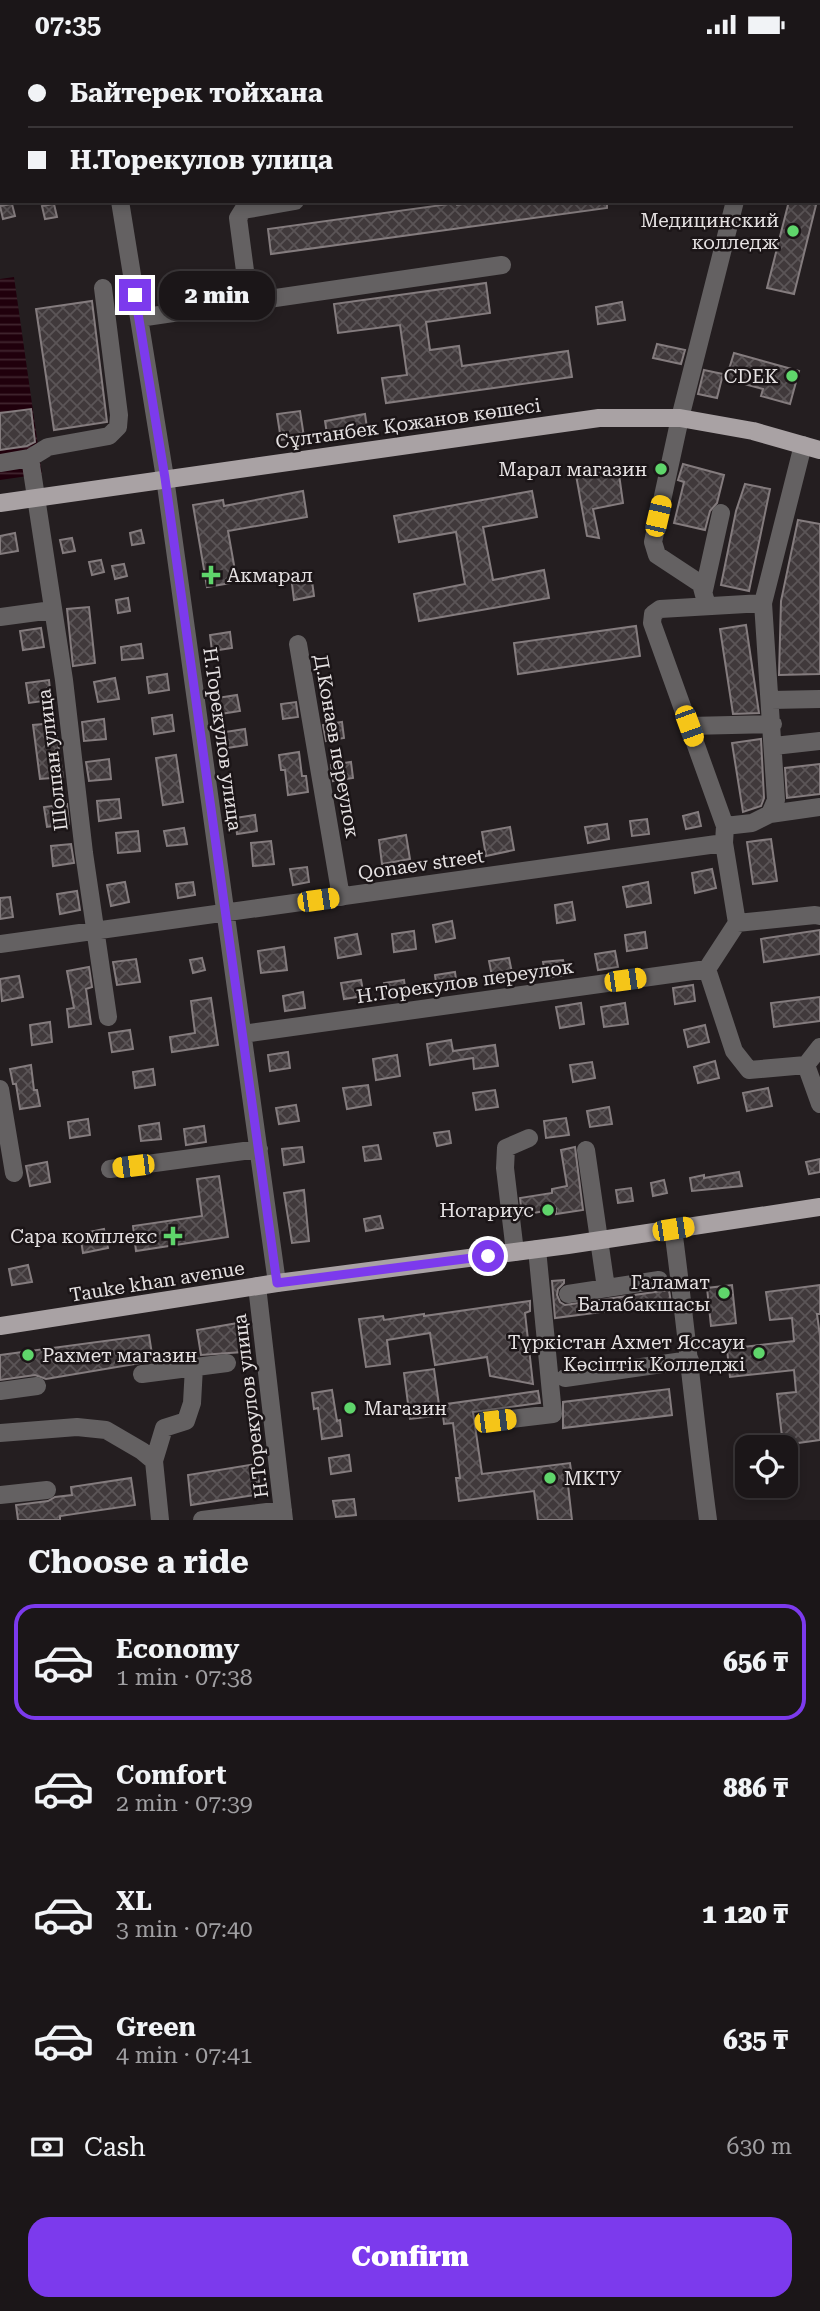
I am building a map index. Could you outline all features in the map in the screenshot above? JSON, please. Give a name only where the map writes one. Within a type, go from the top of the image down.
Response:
[{"type":"main road","name":"Сұлтанбек Қожанов көшесі","points":[[0,503],[599,418],[680,418],[753,431],[811,447]]},
{"type":"main road","name":"Tauke khan avenue","points":[[0,1326],[277,1283],[600,1241],[820,1207]]},
{"type":"street","name":"Н.Торекулов улица","points":[[120,203],[165,478],[277,1283]]},
{"type":"street","points":[[249,301],[239,218],[243,210],[283,203]]},
{"type":"street","points":[[706,598],[701,584],[657,555],[653,542],[680,418],[735,203]]},
{"type":"street","points":[[139,318],[502,265]]},
{"type":"street","points":[[0,463],[30,458],[48,447],[109,436],[118,427],[119,415],[103,288]]},
{"type":"street","points":[[771,814],[776,800],[774,746],[763,603],[811,447]]},
{"type":"street","name":"Шолпан улица","points":[[30,458],[64,680],[108,1017]]},
{"type":"street","points":[[706,598],[721,513]]},
{"type":"street","points":[[763,603],[706,598],[660,609],[653,614],[652,623],[724,834],[737,923],[707,969],[734,1051],[750,1070],[806,1065],[820,1047]]},
{"type":"street","points":[[0,617],[52,610]]},
{"type":"street","name":"Д.Конаев переулок","points":[[298,644],[341,897]]},
{"type":"street","points":[[771,700],[820,699]]},
{"type":"street","points":[[689,726],[773,724]]},
{"type":"street","points":[[774,746],[820,741]]},
{"type":"street","name":"Qonaev street","points":[[0,944],[341,897],[724,834],[771,814],[820,807]]},
{"type":"street","points":[[737,923],[820,916]]},
{"type":"street","name":"Н.Торекулов переулок","points":[[243,1034],[707,969]]},
{"type":"street","points":[[806,1065],[820,1104]]},
{"type":"street","points":[[0,1089],[14,1173]]},
{"type":"street","points":[[515,1252],[505,1168],[506,1148],[529,1138]]},
{"type":"street","points":[[110,1168],[259,1149]]},
{"type":"street","points":[[586,1150],[606,1288]]},
{"type":"street","points":[[673,1229],[708,1520]]},
{"type":"street","points":[[495,1421],[553,1414],[537,1249]]},
{"type":"street","points":[[568,1294],[659,1280]]},
{"type":"street","name":"Н.Торекулов улица","points":[[257,1286],[284,1515]]},
{"type":"street","points":[[565,1378],[690,1360]]},
{"type":"street","points":[[142,1374],[227,1363]]},
{"type":"street","points":[[160,1520],[154,1461],[164,1428],[186,1421],[192,1403],[194,1367]]},
{"type":"street","points":[[0,1391],[37,1386]]},
{"type":"street","points":[[0,1433],[77,1427],[106,1430],[154,1461]]},
{"type":"street","points":[[0,1495],[47,1490]]},
{"type":"street","points":[[202,1520],[284,1515]]},
{"type":"shaded area","points":[[14,277],[42,474],[0,480],[0,279]]},
{"type":"building","points":[[456,203],[607,203],[607,208],[271,254],[268,229]]},
{"type":"building","points":[[788,203],[817,203],[794,294],[767,288]]},
{"type":"building","points":[[12,204],[15,216],[3,219],[0,206]]},
{"type":"building","points":[[54,204],[57,217],[45,219],[42,206]]},
{"type":"building","points":[[486,283],[490,313],[426,322],[430,350],[459,346],[462,366],[568,351],[572,377],[386,403],[382,378],[407,375],[400,325],[338,333],[334,304]]},
{"type":"building","points":[[92,301],[107,422],[54,430],[36,309]]},
{"type":"building","points":[[622,302],[625,320],[598,324],[596,307]]},
{"type":"building","points":[[657,344],[685,350],[681,364],[653,358]]},
{"type":"building","points":[[734,353],[799,371],[790,404],[761,396],[763,389],[726,379]]},
{"type":"building","points":[[704,370],[723,374],[717,398],[698,394]]},
{"type":"building","points":[[31,409],[35,442],[27,446],[0,450],[0,413]]},
{"type":"building","points":[[300,411],[304,437],[281,440],[277,414]]},
{"type":"building","points":[[365,414],[367,428],[327,434],[325,421]]},
{"type":"building","points":[[683,464],[724,475],[717,503],[710,511],[705,530],[674,523],[684,482],[678,480]]},
{"type":"building","points":[[618,467],[623,503],[593,509],[599,538],[587,536],[576,475]]},
{"type":"building","points":[[745,484],[770,489],[749,591],[721,585],[736,511]]},
{"type":"building","points":[[303,491],[307,517],[228,531],[237,582],[207,587],[193,505],[223,500],[224,506]]},
{"type":"building","points":[[532,491],[537,517],[483,527],[493,580],[544,570],[549,598],[419,621],[414,594],[465,584],[456,532],[399,542],[394,516]]},
{"type":"building","points":[[798,520],[820,524],[820,674],[779,675],[781,601]]},
{"type":"building","points":[[141,530],[144,543],[132,545],[130,533]]},
{"type":"building","points":[[15,533],[18,551],[0,554],[0,536]]},
{"type":"building","points":[[72,538],[75,551],[63,553],[60,540]]},
{"type":"building","points":[[101,560],[104,572],[92,575],[89,562]]},
{"type":"building","points":[[124,564],[127,576],[115,579],[112,566]]},
{"type":"building","points":[[312,581],[314,596],[294,600],[292,584]]},
{"type":"building","points":[[128,598],[130,611],[118,613],[116,600]]},
{"type":"building","points":[[89,607],[95,663],[73,666],[67,609]]},
{"type":"building","points":[[746,625],[759,713],[733,714],[720,629]]},
{"type":"building","points":[[636,626],[640,656],[518,674],[514,643]]},
{"type":"building","points":[[41,628],[44,647],[23,650],[20,631]]},
{"type":"building","points":[[230,632],[232,648],[212,651],[210,635]]},
{"type":"building","points":[[141,644],[143,658],[122,660],[121,647]]},
{"type":"building","points":[[167,674],[169,690],[149,693],[147,677]]},
{"type":"building","points":[[115,678],[119,699],[98,702],[94,682]]},
{"type":"building","points":[[49,680],[51,700],[29,703],[26,683]]},
{"type":"building","points":[[237,695],[240,711],[220,714],[217,698]]},
{"type":"building","points":[[296,702],[298,717],[283,719],[281,704]]},
{"type":"building","points":[[172,715],[174,731],[154,734],[152,718]]},
{"type":"building","points":[[104,719],[106,739],[84,741],[82,722]]},
{"type":"building","points":[[342,722],[344,738],[326,741],[323,725]]},
{"type":"building","points":[[55,723],[63,777],[40,779],[33,725]]},
{"type":"building","points":[[245,729],[247,745],[227,748],[225,732]]},
{"type":"building","points":[[761,739],[764,798],[761,806],[743,812],[732,743]]},
{"type":"building","points":[[299,752],[302,776],[306,776],[308,792],[288,795],[285,770],[281,770],[279,755]]},
{"type":"building","points":[[176,755],[183,802],[163,805],[156,758]]},
{"type":"building","points":[[109,759],[111,779],[89,781],[86,762]]},
{"type":"building","points":[[351,762],[353,778],[333,781],[331,765]]},
{"type":"building","points":[[820,764],[820,794],[787,798],[785,768]]},
{"type":"building","points":[[119,799],[121,818],[99,821],[97,801]]},
{"type":"building","points":[[67,804],[69,824],[47,827],[44,807]]},
{"type":"building","points":[[698,812],[701,826],[686,829],[683,816]]},
{"type":"building","points":[[255,815],[257,831],[237,834],[235,818]]},
{"type":"building","points":[[647,819],[649,834],[632,836],[630,821]]},
{"type":"building","points":[[607,824],[609,839],[588,843],[585,827]]},
{"type":"building","points":[[510,827],[514,850],[486,856],[482,832]]},
{"type":"building","points":[[184,828],[187,844],[167,846],[164,831]]},
{"type":"building","points":[[138,831],[140,851],[118,853],[116,833]]},
{"type":"building","points":[[406,835],[410,859],[382,864],[379,840]]},
{"type":"building","points":[[771,839],[777,881],[753,884],[747,842]]},
{"type":"building","points":[[271,841],[274,864],[253,866],[251,843]]},
{"type":"building","points":[[71,844],[74,863],[53,866],[51,846]]},
{"type":"building","points":[[307,867],[309,882],[293,885],[290,869]]},
{"type":"building","points":[[712,869],[716,888],[695,893],[692,873]]},
{"type":"building","points":[[125,882],[129,902],[111,906],[107,885]]},
{"type":"building","points":[[193,882],[195,895],[178,898],[176,884]]},
{"type":"building","points":[[648,882],[651,903],[627,907],[623,887]]},
{"type":"building","points":[[77,891],[80,910],[60,914],[57,894]]},
{"type":"building","points":[[10,897],[13,917],[0,919],[0,898]]},
{"type":"building","points":[[572,902],[575,920],[557,923],[555,905]]},
{"type":"building","points":[[452,921],[455,938],[436,942],[433,925]]},
{"type":"building","points":[[820,930],[820,954],[764,962],[761,939]]},
{"type":"building","points":[[414,931],[416,949],[394,952],[392,934]]},
{"type":"building","points":[[645,932],[647,948],[627,951],[625,935]]},
{"type":"building","points":[[357,934],[361,954],[338,958],[335,938]]},
{"type":"building","points":[[284,947],[287,970],[261,973],[258,951]]},
{"type":"building","points":[[615,951],[618,967],[598,970],[595,954]]},
{"type":"building","points":[[202,958],[205,970],[193,973],[190,960]]},
{"type":"building","points":[[509,958],[512,973],[492,976],[489,961]]},
{"type":"building","points":[[136,959],[140,982],[117,985],[113,962]]},
{"type":"building","points":[[563,960],[566,975],[546,978],[543,962]]},
{"type":"building","points":[[89,967],[92,987],[86,989],[91,1024],[69,1027],[67,1009],[74,1008],[67,971]]},
{"type":"building","points":[[455,972],[457,987],[437,990],[435,975]]},
{"type":"building","points":[[19,976],[23,997],[2,1001],[0,979]]},
{"type":"building","points":[[361,980],[364,996],[344,999],[341,983]]},
{"type":"building","points":[[404,980],[406,995],[386,998],[384,983]]},
{"type":"building","points":[[693,985],[695,1001],[675,1004],[673,988]]},
{"type":"building","points":[[303,992],[305,1008],[285,1011],[283,996]]},
{"type":"building","points":[[820,997],[820,1021],[774,1027],[771,1003]]},
{"type":"building","points":[[211,998],[218,1045],[172,1052],[170,1037],[195,1033],[191,1001]]},
{"type":"building","points":[[581,1003],[584,1024],[560,1028],[556,1007]]},
{"type":"building","points":[[625,1003],[628,1024],[604,1027],[601,1007]]},
{"type":"building","points":[[50,1022],[52,1042],[32,1045],[30,1025]]},
{"type":"building","points":[[705,1025],[709,1042],[688,1047],[684,1030]]},
{"type":"building","points":[[130,1030],[133,1049],[112,1052],[109,1033]]},
{"type":"building","points":[[451,1040],[453,1051],[495,1045],[498,1066],[474,1069],[473,1058],[430,1065],[427,1044]]},
{"type":"building","points":[[288,1052],[290,1068],[270,1071],[268,1055]]},
{"type":"building","points":[[397,1055],[400,1076],[376,1080],[373,1059]]},
{"type":"building","points":[[715,1061],[719,1078],[698,1083],[694,1067]]},
{"type":"building","points":[[592,1062],[595,1078],[573,1082],[570,1065]]},
{"type":"building","points":[[31,1065],[34,1090],[37,1090],[40,1106],[20,1109],[16,1084],[13,1084],[10,1069]]},
{"type":"building","points":[[153,1069],[155,1085],[135,1088],[133,1072]]},
{"type":"building","points":[[368,1085],[371,1105],[347,1109],[343,1088]]},
{"type":"building","points":[[768,1088],[772,1106],[747,1111],[743,1093]]},
{"type":"building","points":[[495,1090],[498,1107],[476,1110],[473,1093]]},
{"type":"building","points":[[296,1105],[299,1121],[279,1124],[276,1108]]},
{"type":"building","points":[[609,1107],[612,1124],[590,1127],[587,1111]]},
{"type":"building","points":[[566,1118],[569,1135],[546,1138],[544,1121]]},
{"type":"building","points":[[88,1119],[90,1135],[70,1138],[68,1122]]},
{"type":"building","points":[[159,1123],[161,1139],[141,1141],[139,1126]]},
{"type":"building","points":[[204,1126],[206,1142],[186,1145],[184,1129]]},
{"type":"building","points":[[449,1131],[451,1143],[437,1146],[434,1133]]},
{"type":"building","points":[[378,1145],[381,1159],[365,1161],[363,1147]]},
{"type":"building","points":[[302,1147],[304,1162],[284,1165],[282,1149]]},
{"type":"building","points":[[575,1147],[583,1210],[556,1214],[556,1209],[522,1215],[520,1198],[552,1193],[552,1189],[567,1186],[561,1150]]},
{"type":"building","points":[[820,1159],[820,1172],[809,1174],[806,1162]]},
{"type":"building","points":[[47,1162],[50,1182],[30,1186],[26,1166]]},
{"type":"building","points":[[739,1172],[742,1186],[692,1191],[690,1178]]},
{"type":"building","name":"Сара комплекс","points":[[219,1176],[228,1237],[136,1251],[133,1226],[202,1216],[197,1179]]},
{"type":"building","points":[[664,1180],[667,1193],[653,1196],[651,1183]]},
{"type":"building","points":[[631,1188],[633,1201],[618,1203],[616,1190]]},
{"type":"building","points":[[304,1190],[309,1241],[292,1243],[284,1193]]},
{"type":"building","points":[[380,1216],[383,1228],[366,1231],[364,1219]]},
{"type":"building","points":[[104,1229],[108,1248],[83,1253],[80,1234]]},
{"type":"building","points":[[28,1265],[32,1282],[12,1285],[9,1269]]},
{"type":"building","points":[[564,1280],[557,1295],[565,1305],[669,1290],[671,1303],[555,1318],[552,1281]]},
{"type":"building","points":[[732,1285],[736,1323],[711,1326],[707,1288]]},
{"type":"building","points":[[820,1285],[820,1314],[817,1314],[820,1336],[820,1440],[798,1443],[798,1435],[782,1435],[777,1394],[796,1392],[794,1370],[730,1377],[727,1349],[794,1341],[792,1318],[770,1320],[766,1292]]},
{"type":"building","points":[[530,1301],[530,1311],[525,1313],[533,1384],[490,1376],[487,1357],[435,1365],[430,1333],[387,1340],[390,1364],[366,1367],[359,1319],[383,1316],[384,1320],[424,1316]]},
{"type":"building","points":[[238,1323],[243,1352],[201,1355],[197,1330]]},
{"type":"building","points":[[149,1335],[153,1361],[46,1379],[35,1375],[0,1380],[0,1355]]},
{"type":"building","points":[[434,1369],[439,1405],[538,1391],[540,1403],[473,1412],[482,1474],[570,1463],[573,1484],[568,1485],[572,1520],[538,1520],[534,1491],[459,1501],[456,1478],[460,1478],[453,1423],[444,1424],[443,1415],[410,1419],[404,1373]]},
{"type":"building","points":[[669,1389],[672,1415],[563,1428],[563,1402]]},
{"type":"building","points":[[332,1390],[342,1436],[322,1439],[318,1408],[314,1409],[312,1393]]},
{"type":"building","points":[[349,1455],[351,1471],[331,1474],[329,1458]]},
{"type":"building","points":[[256,1464],[261,1494],[191,1505],[188,1475]]},
{"type":"building","points":[[131,1478],[135,1505],[60,1516],[60,1520],[18,1520],[16,1505],[72,1495],[71,1487]]},
{"type":"building","points":[[354,1499],[356,1515],[336,1517],[333,1501]]},
{"type":"place","name":"Медицинский колледж","points":[[793,231]]},
{"type":"place","name":"CDEK","points":[[792,376]]},
{"type":"place","name":"Марал магазин","points":[[661,469]]},
{"type":"place","name":"Акмарал","points":[[211,575]]},
{"type":"place","name":"Нотариус","points":[[548,1210]]},
{"type":"place","name":"Сара комплекс","points":[[173,1236]]},
{"type":"place","name":"Галамат Балабакшасы","points":[[724,1293]]},
{"type":"place","name":"Түркістан Ахмет Яссауи Кәсіптік Колледжі","points":[[759,1353]]},
{"type":"place","name":"Рахмет магазин","points":[[28,1355]]},
{"type":"place","name":"Магазин","points":[[350,1408]]},
{"type":"place","name":"МКТУ","points":[[550,1478]]},
{"type":"route","points":[[135,295],[165,478],[277,1283],[488,1256]]}]
